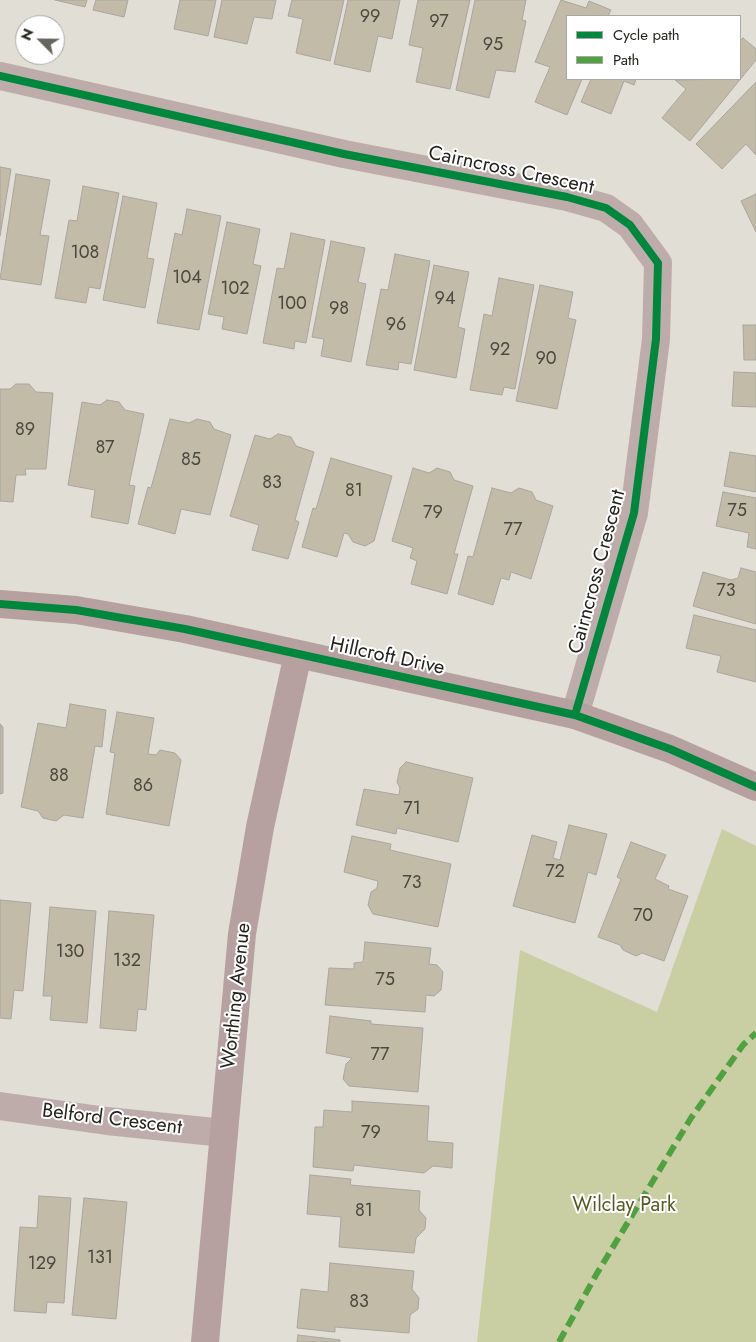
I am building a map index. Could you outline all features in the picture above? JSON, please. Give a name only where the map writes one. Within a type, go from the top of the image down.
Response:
[{"type":"street","name":"Cairncross Crescent","points":[[0,76],[335,152],[567,197],[606,208],[630,226],[658,263],[656,338],[634,513],[575,716]]},
{"type":"street","name":"Hillcroft Drive","points":[[0,604],[76,610],[118,616],[575,716],[670,749],[756,787]]},
{"type":"street","name":"Worthing Avenue","points":[[205,1342],[242,934],[250,876],[298,654]]},
{"type":"street","name":"Belford Crescent","points":[[0,1106],[107,1121],[224,1133]]},
{"type":"green space","name":"Wilclay Park","points":[[722,829],[756,846],[756,1342],[477,1342],[520,950],[657,1012]]},
{"type":"building","points":[[55,0],[87,0],[85,7]]},
{"type":"building","points":[[96,0],[128,0],[124,17],[93,10]]},
{"type":"building","points":[[180,0],[216,0],[208,36],[174,29]]},
{"type":"building","points":[[222,0],[276,0],[272,19],[254,17],[247,44],[214,37]]},
{"type":"building","points":[[292,0],[344,0],[330,61],[296,53],[303,19],[288,16]]},
{"type":"building","points":[[348,0],[400,0],[392,39],[378,36],[370,72],[334,64]]},
{"type":"building","points":[[418,0],[470,0],[450,89],[416,82],[423,48],[409,45]]},
{"type":"building","points":[[475,0],[526,0],[522,20],[526,21],[515,72],[496,70],[489,98],[456,90]]},
{"type":"building","points":[[561,0],[586,8],[589,1],[611,10],[608,15],[566,15],[566,80],[582,80],[567,115],[535,102],[550,67],[535,62]]},
{"type":"building","points":[[743,38],[756,49],[756,60],[741,78],[741,40]]},
{"type":"building","points":[[591,80],[636,80],[634,85],[624,81],[611,114],[581,102]]},
{"type":"building","points":[[675,80],[740,80],[690,141],[662,118],[686,89]]},
{"type":"building","points":[[756,82],[756,155],[746,144],[722,169],[696,144]]},
{"type":"building","points":[[0,167],[11,169],[0,236]]},
{"type":"building","points":[[16,174],[50,180],[40,235],[49,236],[41,285],[0,279]]},
{"type":"building","points":[[83,186],[119,193],[100,289],[89,287],[86,303],[55,298],[69,220],[77,221]]},
{"type":"building","points":[[756,194],[756,232],[741,201]]},
{"type":"building","points":[[123,196],[157,203],[147,258],[154,259],[145,308],[103,300]]},
{"type":"building","points":[[187,209],[221,216],[199,330],[157,323],[175,233],[182,235]]},
{"type":"building","points":[[227,222],[260,229],[253,264],[261,266],[247,334],[222,329],[224,317],[208,314]]},
{"type":"building","points":[[291,233],[325,240],[306,343],[295,341],[294,349],[263,343],[277,268],[284,269]]},
{"type":"building","points":[[331,241],[365,248],[358,282],[366,284],[351,362],[321,356],[324,339],[312,337]]},
{"type":"building","points":[[395,254],[430,261],[411,364],[399,362],[398,370],[366,365],[381,289],[388,290]]},
{"type":"building","points":[[434,265],[469,272],[458,327],[465,329],[456,378],[414,370]]},
{"type":"building","points":[[499,278],[534,285],[515,389],[504,387],[502,395],[470,390],[484,314],[492,316]]},
{"type":"building","points":[[540,285],[573,292],[568,318],[576,320],[557,409],[516,401]]},
{"type":"building","points":[[743,325],[756,325],[756,360],[744,360]]},
{"type":"building","points":[[734,372],[756,373],[756,407],[732,406]]},
{"type":"building","points":[[16,384],[29,384],[36,392],[53,393],[46,469],[25,469],[26,475],[16,475],[13,502],[0,501],[0,389],[10,389]]},
{"type":"building","points":[[107,400],[119,402],[125,410],[144,414],[129,485],[135,486],[128,524],[91,517],[95,490],[68,485],[82,402],[100,405]]},
{"type":"building","points":[[170,419],[189,423],[197,419],[210,422],[214,429],[231,435],[210,515],[181,509],[175,534],[138,524],[148,487],[151,488]]},
{"type":"building","points":[[278,434],[291,437],[296,446],[314,452],[295,520],[299,522],[288,559],[252,550],[259,525],[230,516],[255,435],[270,439]]},
{"type":"building","points":[[730,452],[756,456],[756,492],[724,486]]},
{"type":"building","points":[[331,458],[392,476],[374,541],[365,546],[353,542],[348,534],[344,533],[337,557],[302,547],[313,508],[316,509]]},
{"type":"building","points":[[413,468],[429,473],[437,468],[450,472],[454,480],[473,486],[454,554],[458,554],[447,594],[411,584],[417,561],[410,558],[413,548],[392,541]]},
{"type":"building","points":[[492,488],[511,493],[519,488],[532,492],[536,500],[553,506],[531,579],[511,572],[509,580],[501,578],[493,605],[458,594],[468,556],[473,557]]},
{"type":"building","points":[[723,492],[756,498],[756,549],[747,547],[749,533],[716,526]]},
{"type":"building","points":[[741,568],[756,572],[756,624],[693,606],[703,572],[731,580],[738,578]]},
{"type":"building","points":[[694,615],[756,630],[756,682],[717,672],[721,656],[686,648]]},
{"type":"building","points":[[70,704],[106,710],[102,747],[95,746],[83,818],[64,815],[56,821],[43,818],[38,811],[21,807],[38,723],[66,728]]},
{"type":"building","points":[[117,712],[154,718],[148,754],[156,755],[160,750],[175,753],[181,760],[169,826],[106,814],[115,753],[110,752]]},
{"type":"building","points":[[0,724],[3,727],[3,793],[0,794]]},
{"type":"building","points":[[406,762],[473,778],[458,842],[397,828],[396,834],[356,825],[364,789],[399,795],[400,788],[397,782],[400,768]]},
{"type":"building","points":[[569,825],[607,834],[596,875],[588,872],[575,923],[513,906],[532,835],[557,842],[553,858],[560,860]]},
{"type":"building","points":[[352,836],[391,844],[390,850],[451,864],[438,927],[373,914],[368,905],[371,892],[377,888],[378,881],[344,872]]},
{"type":"building","points":[[631,842],[666,855],[655,879],[669,886],[668,889],[688,896],[664,961],[642,953],[636,956],[623,950],[620,945],[598,937],[621,879],[617,877]]},
{"type":"building","points":[[0,900],[31,903],[23,991],[14,990],[11,1019],[0,1018]]},
{"type":"building","points":[[50,907],[96,911],[87,1023],[50,1020],[52,996],[43,996]]},
{"type":"building","points":[[109,911],[154,915],[146,1010],[138,1009],[136,1031],[100,1028]]},
{"type":"building","points":[[365,942],[431,948],[429,964],[437,965],[443,972],[441,990],[434,996],[426,995],[425,1012],[325,1005],[329,968],[354,969],[354,963],[363,962]]},
{"type":"building","points":[[330,1016],[371,1021],[371,1024],[423,1028],[418,1092],[349,1086],[343,1079],[346,1064],[352,1058],[326,1053]]},
{"type":"building","points":[[352,1101],[429,1106],[427,1141],[453,1143],[452,1168],[433,1166],[424,1173],[354,1165],[353,1171],[313,1167],[315,1127],[323,1127],[324,1110],[352,1112]]},
{"type":"building","points":[[310,1175],[351,1179],[350,1185],[420,1191],[419,1210],[426,1218],[425,1229],[416,1238],[414,1253],[339,1247],[341,1217],[307,1214]]},
{"type":"building","points":[[39,1196],[71,1198],[64,1303],[47,1302],[46,1313],[14,1311],[20,1227],[37,1228]]},
{"type":"building","points":[[84,1198],[127,1202],[116,1319],[72,1315]]},
{"type":"building","points":[[330,1263],[414,1271],[412,1289],[419,1298],[418,1309],[410,1315],[409,1333],[335,1327],[335,1332],[297,1328],[301,1289],[328,1292]]},
{"type":"building","points":[[298,1335],[340,1340],[340,1342],[297,1342]]},
{"type":"marked path","points":[[559,1342],[596,1275],[691,1118],[743,1045],[756,1033]]},
{"type":"cycle path","points":[[0,76],[344,154],[567,197],[606,208],[630,225],[658,263],[656,339],[634,513],[575,715]]},
{"type":"cycle path","points":[[0,604],[76,610],[185,629],[575,715],[670,749],[756,787]]}]
